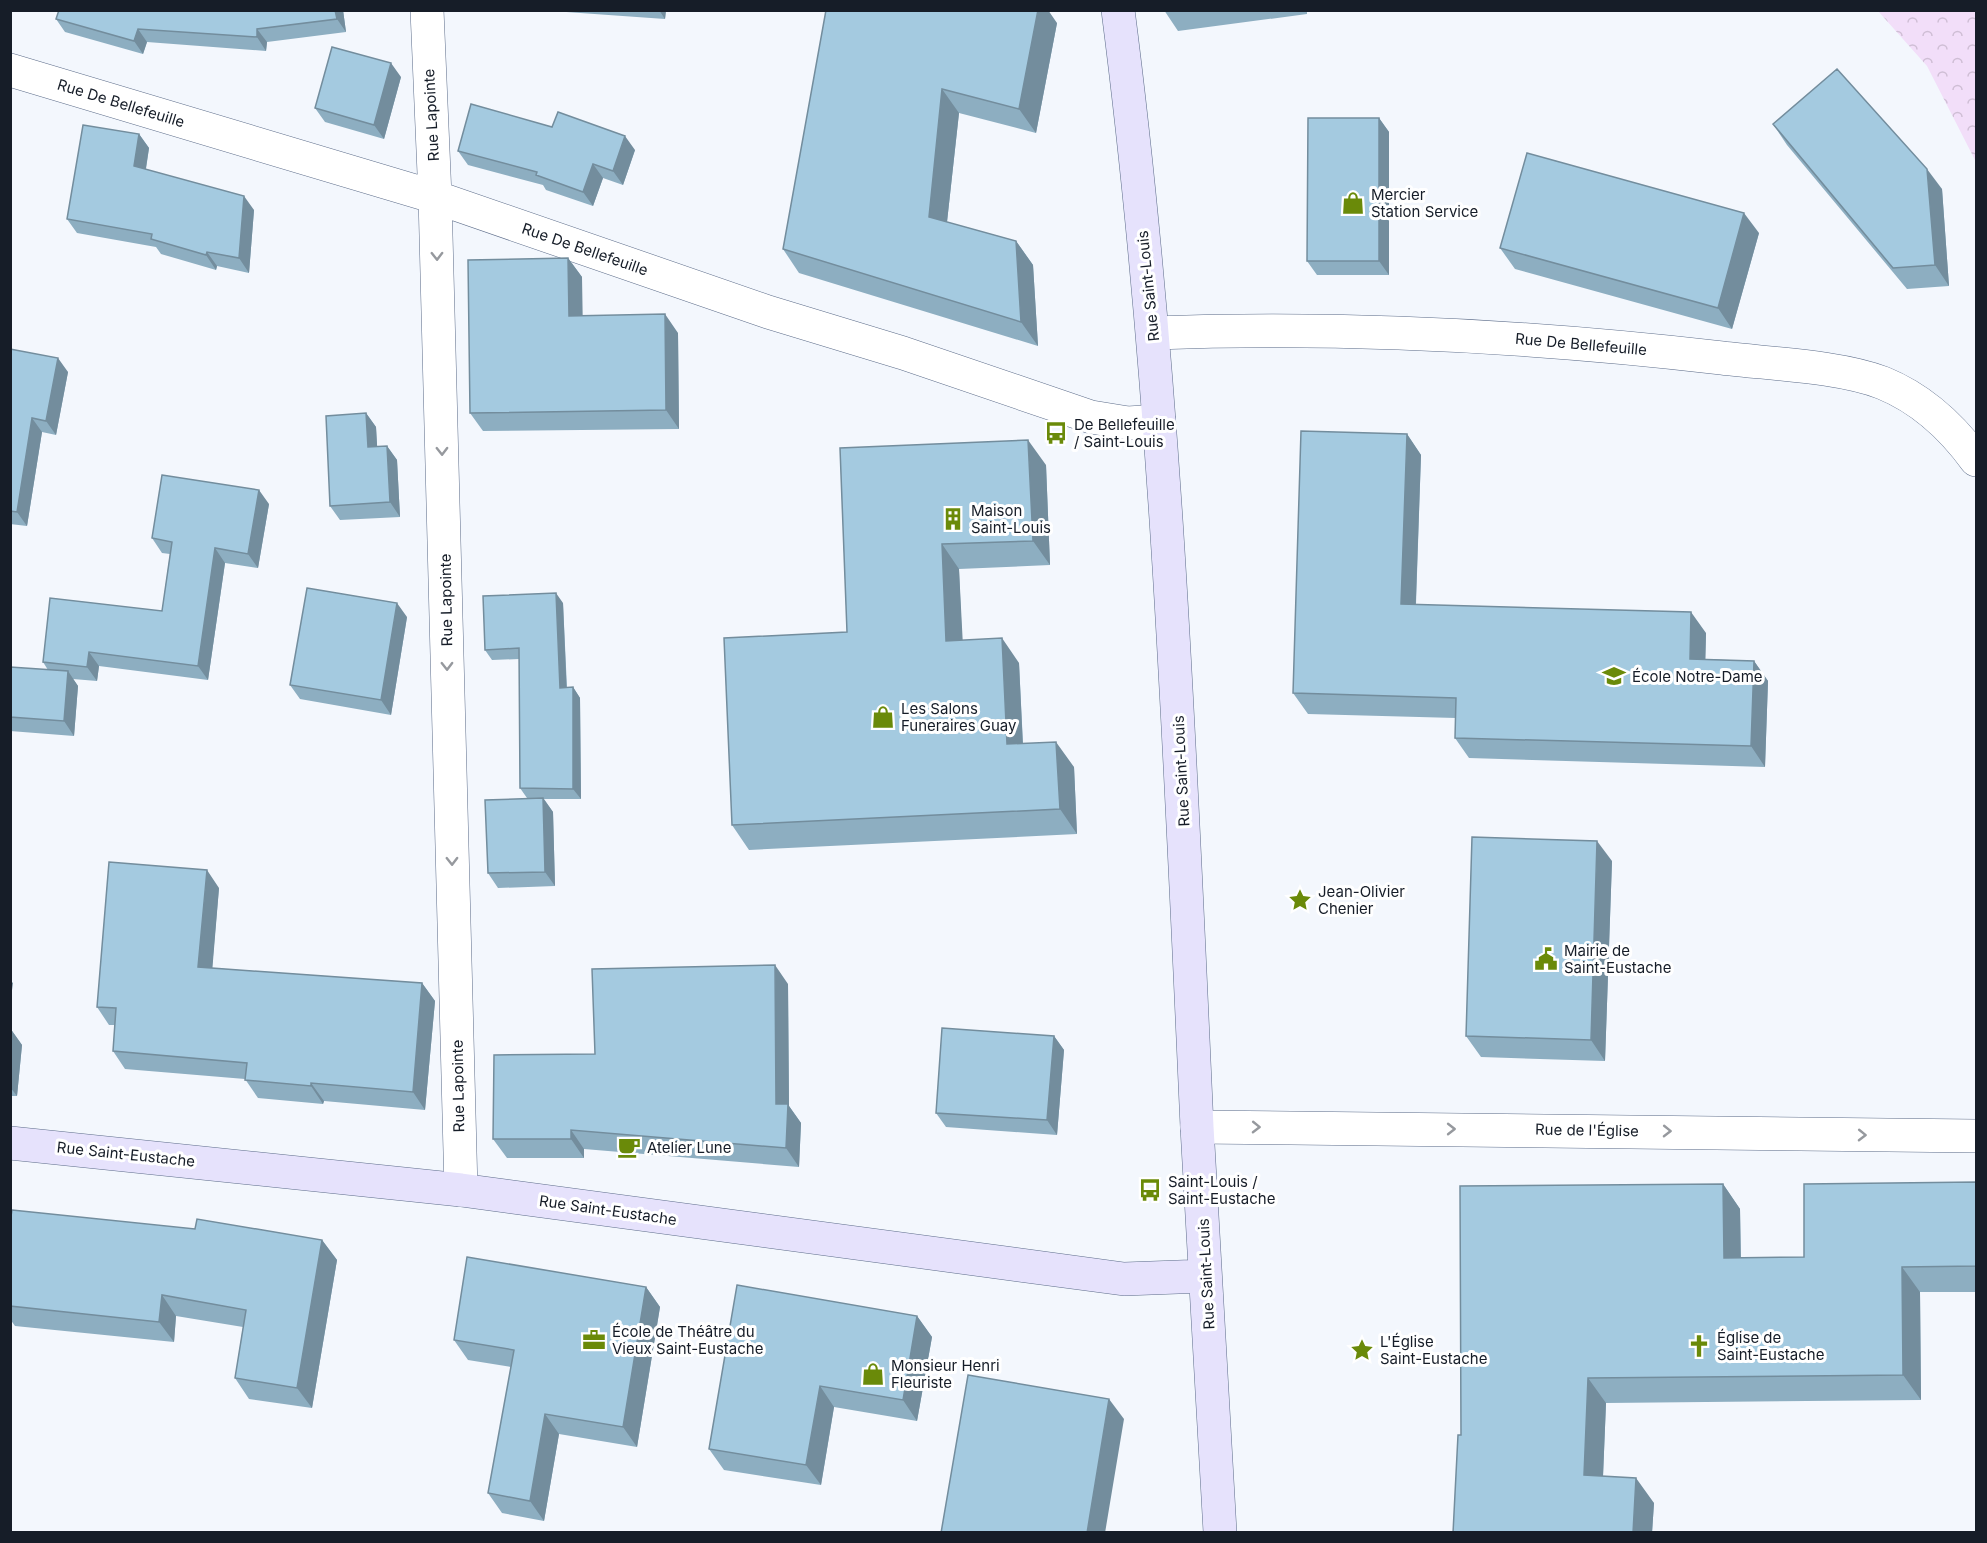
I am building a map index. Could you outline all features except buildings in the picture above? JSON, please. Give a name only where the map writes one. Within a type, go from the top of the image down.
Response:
[{"type":"main road","name":"Rue Saint-Louis","points":[[1118,10],[1136,150],[1153,333],[1179,719],[1197,1127],[1220,1533]]},
{"type":"main road","name":"Rue Saint-Eustache","points":[[10,1143],[461,1190],[1124,1279],[1205,1276]]},
{"type":"street","name":"Rue Lapointe","points":[[427,10],[435,197],[461,1190]]},
{"type":"street","name":"Rue De Bellefeuille","points":[[10,70],[435,197],[768,312],[903,353],[1091,417],[1128,423],[1159,421]]},
{"type":"street","name":"Rue De Bellefeuille","points":[[1153,333],[1322,331],[1463,335],[1658,351],[1832,372],[1866,378],[1901,391],[1938,416],[1977,460]]},
{"type":"street","name":"Rue de l'Église","points":[[1197,1127],[1977,1136]]},
{"type":"green space","points":[[1878,11],[1976,11],[1976,162],[1927,66]]},
{"type":"place","name":"Mercier Station Service","points":[[1353,203]]},
{"type":"place","name":"De Bellefeuille / Saint-Louis","points":[[1056,433]]},
{"type":"place","name":"Maison Saint-Louis","points":[[953,519]]},
{"type":"place","name":"École Notre-Dame","points":[[1614,676]]},
{"type":"place","name":"Les Salons Funeraires Guay","points":[[883,717]]},
{"type":"place","name":"Jean-Olivier Chenier","points":[[1300,900]]},
{"type":"place","name":"Mairie de Saint-Eustache","points":[[1546,959]]},
{"type":"place","name":"Atelier Lune","points":[[629,1147]]},
{"type":"place","name":"Saint-Louis / Saint-Eustache","points":[[1150,1190]]},
{"type":"place","name":"École de Théâtre du Vieux Saint-Eustache","points":[[594,1340]]},
{"type":"place","name":"Église de Saint-Eustache","points":[[1699,1346]]},
{"type":"place","name":"L'Église Saint-Eustache","points":[[1362,1350]]},
{"type":"place","name":"Monsieur Henri Fleuriste","points":[[873,1374]]}]
